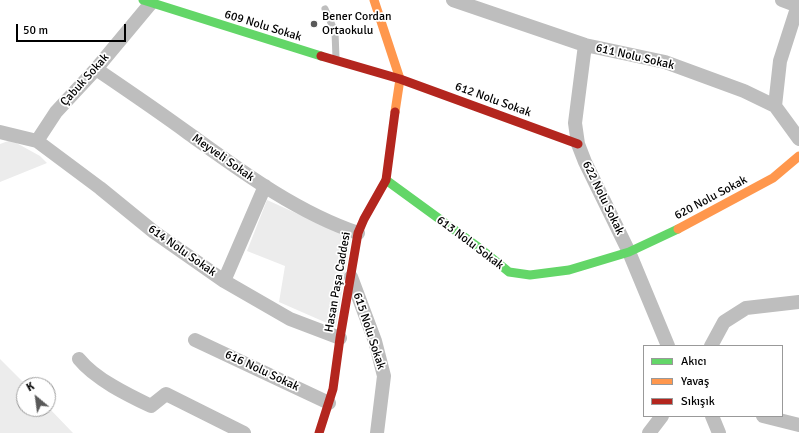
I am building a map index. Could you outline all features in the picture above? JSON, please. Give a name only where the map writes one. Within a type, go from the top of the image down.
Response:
[{"type":"street","name":"Hasan Paşa Caddesi","points":[[319,433],[333,389],[358,233],[364,219],[386,180],[400,79],[374,0]]},
{"type":"street","name":"611 Nolu Sokak","points":[[453,0],[585,45],[665,62],[744,91],[775,106],[799,139]]},
{"type":"street","points":[[775,106],[780,61],[798,4],[782,0]]},
{"type":"street","name":"609 Nolu Sokak","points":[[147,2],[400,79]]},
{"type":"street","name":"Çabuk Sokak","points":[[37,141],[56,112],[96,69],[147,2]]},
{"type":"street","name":"622 Nolu Sokak","points":[[585,45],[575,123],[578,144],[585,162],[629,252]]},
{"type":"street","name":"Meyveli Sokak","points":[[96,69],[152,107],[241,172],[334,225],[358,233]]},
{"type":"street","name":"612 Nolu Sokak","points":[[400,79],[578,144]]},
{"type":"street","points":[[0,132],[37,141]]},
{"type":"street","name":"614 Nolu Sokak","points":[[37,141],[100,188],[154,232],[224,281],[290,319],[340,338]]},
{"type":"street","name":"620 Nolu Sokak","points":[[629,252],[658,239],[773,178],[799,156]]},
{"type":"street","name":"613 Nolu Sokak","points":[[386,180],[482,250],[509,272],[530,276],[569,270],[629,252]]},
{"type":"street","points":[[224,281],[265,186]]},
{"type":"street","points":[[629,252],[668,345]]},
{"type":"street","name":"615 Nolu Sokak","points":[[351,277],[374,341],[384,376],[377,433]]},
{"type":"street","points":[[712,345],[724,322],[746,308],[799,302]]},
{"type":"street","name":"616 Nolu Sokak","points":[[195,340],[329,403]]},
{"type":"street","points":[[79,359],[86,368],[136,399],[151,406],[166,394],[244,433]]},
{"type":"street","points":[[648,433],[661,417]]},
{"type":"street","points":[[712,417],[719,433]]},
{"type":"street","points":[[767,417],[799,425]]},
{"type":"lane","points":[[325,9],[335,32],[336,60]]},
{"type":"shaded area","points":[[11,140],[40,156],[47,163],[0,182],[0,144]]},
{"type":"shaded area","points":[[267,200],[351,238],[336,327],[279,302],[285,266],[247,251]]},
{"type":"shaded area","points":[[0,359],[18,377],[16,377],[16,417],[56,417],[56,415],[73,433],[0,433]]},
{"type":"traffic: fast","points":[[143,0],[321,56]]},
{"type":"traffic: fast","points":[[386,180],[482,250],[509,272],[530,275],[569,270],[629,252],[678,229]]},
{"type":"traffic: slow","points":[[374,0],[400,79],[395,112]]},
{"type":"traffic: slow","points":[[678,229],[773,178],[799,156]]},
{"type":"traffic: jam","points":[[321,56],[400,79],[578,144]]},
{"type":"traffic: jam","points":[[319,433],[333,389],[358,233],[364,219],[386,180],[395,112]]},
{"type":"place","name":"Bener Cordan Ortaokulu","points":[[314,24]]}]
